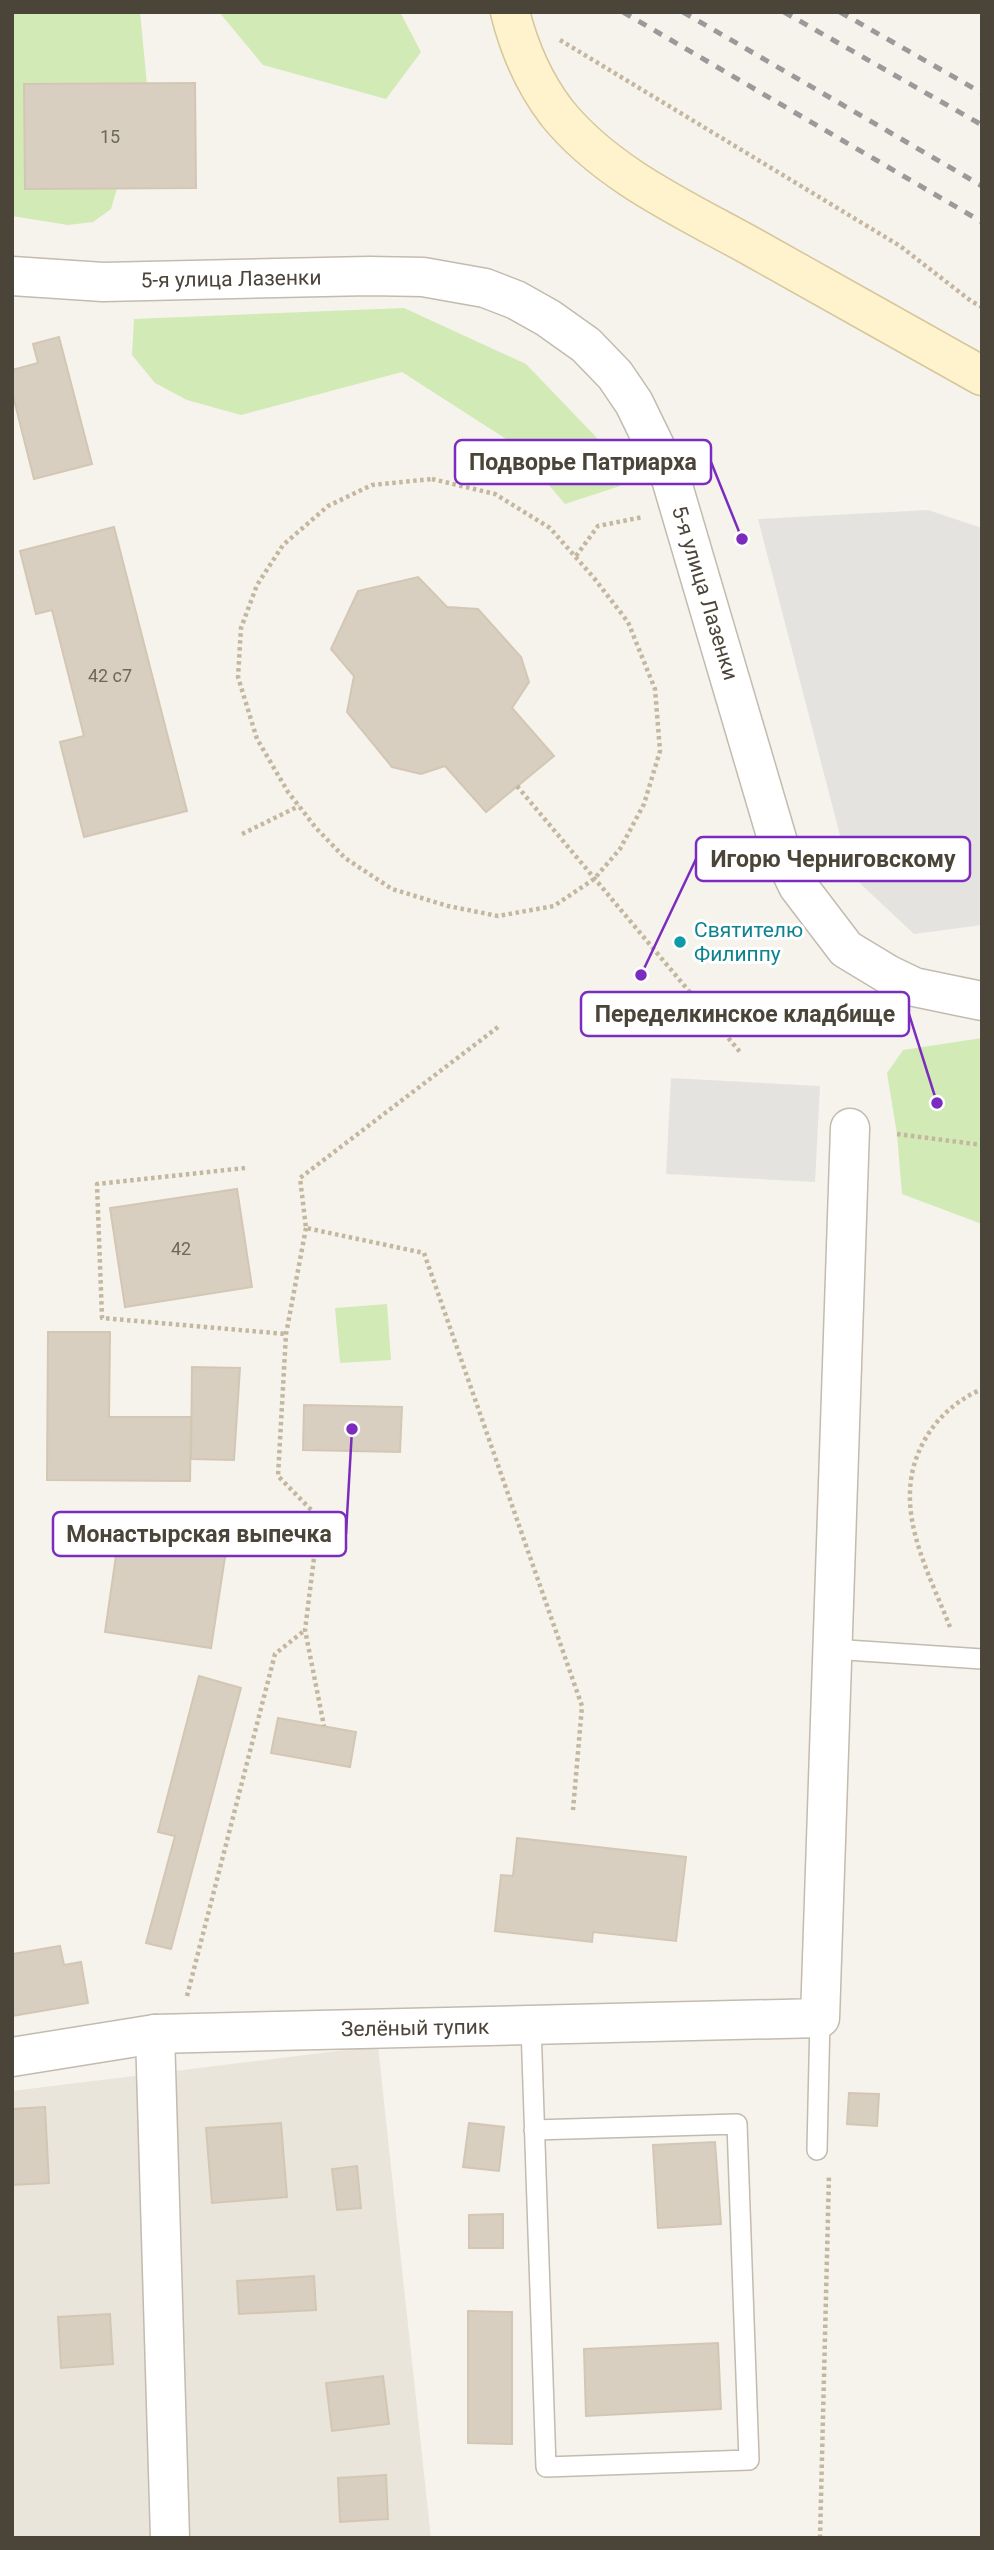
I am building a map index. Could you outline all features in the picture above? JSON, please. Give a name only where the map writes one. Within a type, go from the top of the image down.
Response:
[{"type":"main road","points":[[510,12],[516,36],[533,76],[557,112],[581,139],[609,162],[662,197],[982,376]]},
{"type":"street","name":"5-я улица Лазенки","points":[[12,275],[92,282],[423,277],[485,288],[516,300],[548,318],[586,345],[615,375],[634,403],[671,479],[780,849],[798,886],[846,949],[914,987],[982,1001]]},
{"type":"street","points":[[820,2018],[850,1128]]},
{"type":"street","name":"Зелёный тупик","points":[[12,2057],[166,2034],[820,2018]]},
{"type":"street","points":[[166,2034],[170,2538]]},
{"type":"lane","points":[[832,1649],[982,1659]]},
{"type":"lane","points":[[817,2150],[820,2018]]},
{"type":"lane","points":[[531,2026],[534,2130],[546,2467],[749,2460],[737,2124],[534,2130]]},
{"type":"path","points":[[549,33],[900,246],[971,302],[982,307]]},
{"type":"path","points":[[432,479],[495,494],[550,528],[576,556],[628,622],[655,689],[660,751],[644,804],[620,849],[594,879],[554,906],[498,916],[448,906],[391,889],[345,858],[316,828],[288,792],[257,739],[238,677],[241,628],[257,585],[283,545],[328,506],[372,485],[432,479]]},
{"type":"path","points":[[576,556],[598,526],[647,516]]},
{"type":"path","points":[[517,786],[740,1052]]},
{"type":"path","points":[[242,834],[299,806]]},
{"type":"path","points":[[324,1726],[305,1630],[319,1518],[278,1476],[286,1334],[306,1228],[300,1178],[498,1027]]},
{"type":"path","points":[[897,1134],[982,1145]]},
{"type":"path","points":[[245,1168],[97,1184],[102,1318],[286,1334]]},
{"type":"path","points":[[306,1228],[424,1253],[582,1706],[573,1810]]},
{"type":"path","points":[[962,1658],[914,1535],[909,1509],[910,1482],[916,1456],[929,1432],[946,1411],[968,1395],[982,1389]]},
{"type":"path","points":[[166,2034],[275,1654],[305,1630]]},
{"type":"path","points":[[817,2150],[829,2168],[820,2538]]},
{"type":"shaded area","points":[[928,510],[982,528],[982,925],[914,934],[850,874],[758,519]]},
{"type":"shaded area","points":[[671,1078],[820,1086],[815,1182],[666,1174]]},
{"type":"shaded area","points":[[378,2046],[431,2538],[12,2538],[12,2091]]},
{"type":"green space","points":[[12,12],[140,12],[147,85],[111,209],[93,222],[68,225],[12,216]]},
{"type":"green space","points":[[219,12],[400,12],[421,52],[386,99],[263,65]]},
{"type":"green space","points":[[404,308],[526,364],[598,439],[620,486],[565,504],[514,444],[402,372],[241,415],[187,400],[155,383],[132,355],[134,319]]},
{"type":"green space","points":[[982,1038],[982,1224],[902,1194],[897,1134],[887,1073],[903,1050]]},
{"type":"green space","points":[[387,1304],[391,1360],[340,1363],[335,1308]]},
{"type":"building","points":[[195,83],[196,188],[25,189],[24,84]]},
{"type":"building","points":[[59,337],[92,464],[34,479],[12,392],[12,370],[38,363],[33,344]]},
{"type":"building","points":[[114,527],[187,811],[84,837],[60,742],[84,736],[52,610],[36,614],[20,551]]},
{"type":"building","points":[[418,577],[447,607],[478,609],[521,657],[529,682],[512,708],[554,756],[486,812],[445,766],[421,774],[392,767],[347,712],[354,676],[331,649],[358,591]]},
{"type":"building","points":[[237,1189],[252,1287],[125,1307],[110,1208]]},
{"type":"building","points":[[48,1332],[110,1332],[109,1417],[191,1417],[190,1481],[47,1480]]},
{"type":"building","points":[[192,1367],[240,1368],[234,1460],[191,1459]]},
{"type":"building","points":[[304,1405],[402,1407],[400,1452],[303,1450]]},
{"type":"building","points":[[120,1528],[227,1544],[211,1648],[105,1632]]},
{"type":"building","points":[[199,1676],[241,1688],[171,1949],[146,1943],[175,1836],[158,1832]]},
{"type":"building","points":[[278,1718],[356,1732],[350,1767],[271,1753]]},
{"type":"building","points":[[517,1838],[686,1857],[676,1941],[593,1932],[592,1942],[495,1931],[501,1875],[513,1876]]},
{"type":"building","points":[[60,1946],[64,1965],[81,1962],[88,2003],[12,2016],[12,1954]]},
{"type":"building","points":[[849,2093],[879,2094],[877,2126],[847,2124]]},
{"type":"building","points":[[45,2107],[49,2183],[12,2185],[12,2109]]},
{"type":"building","points":[[281,2123],[287,2197],[212,2203],[206,2128]]},
{"type":"building","points":[[469,2123],[504,2127],[499,2171],[463,2167]]},
{"type":"building","points":[[715,2142],[721,2224],[658,2228],[653,2145]]},
{"type":"building","points":[[357,2166],[361,2208],[337,2210],[332,2169]]},
{"type":"building","points":[[503,2214],[503,2248],[469,2248],[469,2215]]},
{"type":"building","points":[[314,2276],[316,2310],[239,2314],[237,2281]]},
{"type":"building","points":[[468,2311],[512,2312],[512,2444],[468,2443]]},
{"type":"building","points":[[110,2314],[113,2364],[61,2368],[58,2317]]},
{"type":"building","points":[[718,2343],[721,2409],[586,2416],[584,2349]]},
{"type":"building","points":[[383,2376],[389,2424],[332,2431],[326,2383]]},
{"type":"building","points":[[386,2475],[388,2519],[340,2522],[338,2478]]},
{"type":"railway","points":[[623,12],[982,222]]},
{"type":"railway","points":[[683,12],[982,186]]},
{"type":"railway","points":[[784,12],[982,125]]},
{"type":"railway","points":[[840,12],[982,93]]},
{"type":"place","name":"Подворье Патриарха","points":[[742,539]]},
{"type":"place","name":"Святителю Филиппу","points":[[680,942]]},
{"type":"place","name":"Игорю Черниговскому","points":[[641,975]]},
{"type":"place","name":"Переделкинское кладбище","points":[[937,1103]]},
{"type":"place","name":"Монастырская выпечка","points":[[352,1429]]}]
